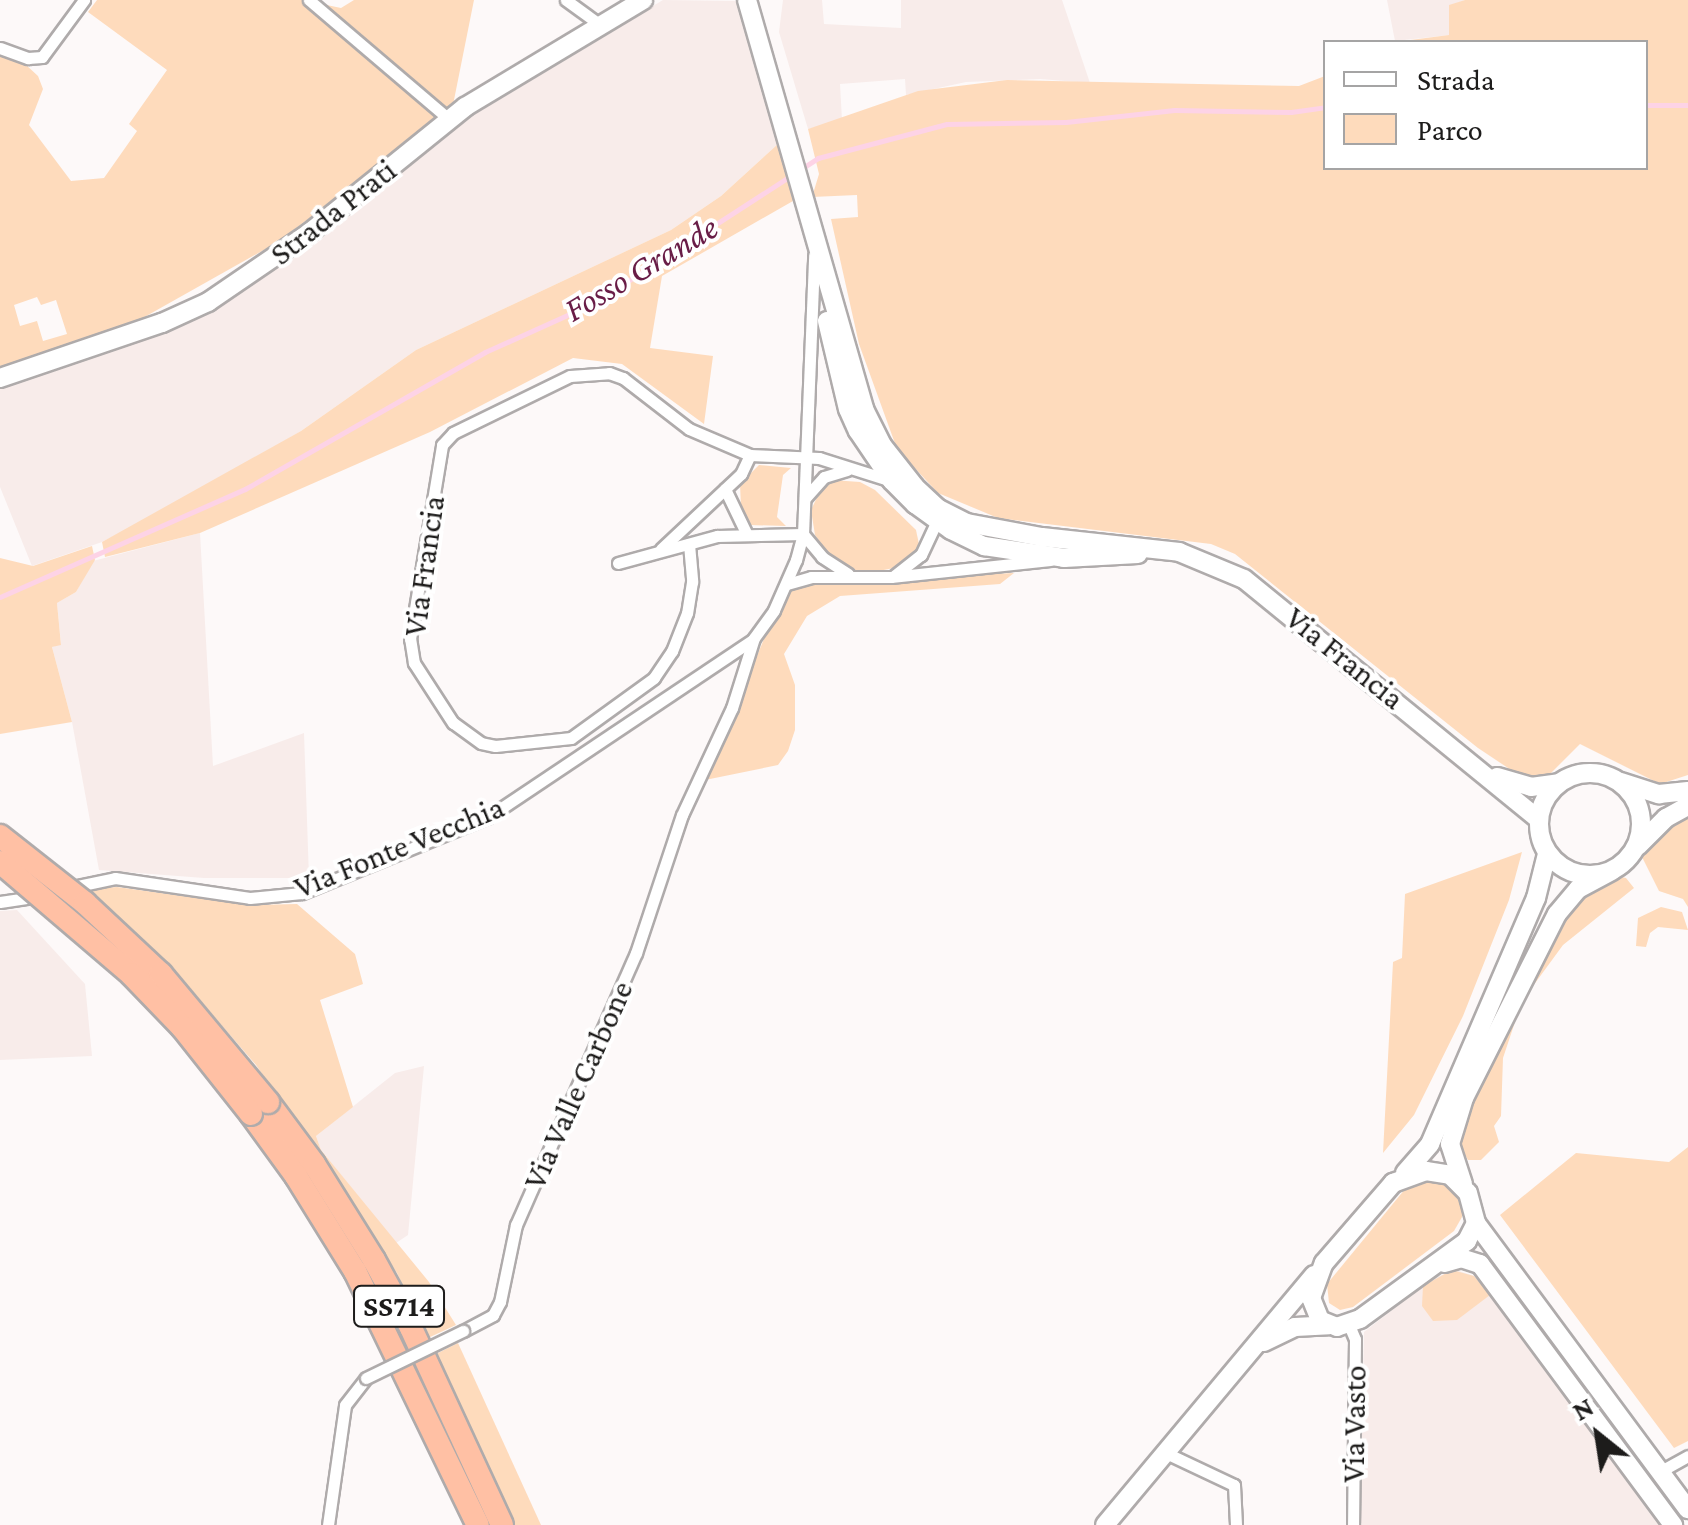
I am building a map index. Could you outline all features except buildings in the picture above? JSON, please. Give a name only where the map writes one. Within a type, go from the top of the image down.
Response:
[{"type":"highway","name":"SS714","points":[[0,836],[84,903],[160,974],[260,1108],[363,1285],[478,1525]]},
{"type":"highway","name":"SS714","points":[[0,862],[72,919],[142,985],[314,1164],[374,1260],[418,1343],[502,1525]]},
{"type":"street","points":[[0,48],[28,58],[42,57],[84,0]]},
{"type":"street","points":[[309,0],[449,119]]},
{"type":"street","points":[[566,0],[599,24]]},
{"type":"street","name":"Strada Prati","points":[[0,378],[162,323],[208,302],[309,234],[449,119],[643,0]]},
{"type":"street","name":"Via Francia","points":[[747,0],[823,277],[868,419],[894,464],[938,514],[987,528],[1160,548],[1194,558],[1255,585],[1538,819]]},
{"type":"street","name":"Via Francia","points":[[787,584],[803,534],[815,302],[812,231]]},
{"type":"street","name":"Via Francia","points":[[823,277],[828,334],[848,409],[892,482],[984,546],[1064,558]]},
{"type":"street","name":"Via Francia","points":[[689,544],[692,582],[687,613],[672,651],[654,678],[571,738],[495,746],[481,743],[453,723],[414,663],[410,639],[442,445],[453,433],[586,372],[623,378],[701,434],[750,454],[805,456],[915,487]]},
{"type":"street","points":[[848,409],[868,419]]},
{"type":"street","points":[[684,443],[701,434]]},
{"type":"street","points":[[659,552],[741,474],[750,454]]},
{"type":"street","points":[[804,503],[824,477],[856,470]]},
{"type":"street","points":[[725,489],[747,536]]},
{"type":"street","points":[[891,577],[921,554],[938,514]]},
{"type":"street","points":[[618,563],[718,536],[803,534],[822,557],[852,577]]},
{"type":"street","name":"Via Francia","points":[[787,584],[811,578],[891,577],[1064,558],[1194,558]]},
{"type":"street","name":"Via Valle Carbone","points":[[328,1525],[345,1405],[366,1378],[493,1316],[500,1302],[516,1225],[636,953],[682,815],[732,708],[754,638],[787,584]]},
{"type":"street","name":"Via Fonte Vecchia","points":[[0,902],[114,878],[250,898],[302,893],[488,816],[754,638]]},
{"type":"street","points":[[1105,1525],[1324,1263],[1394,1183],[1417,1164],[1430,1144],[1536,898],[1548,854],[1538,819],[1548,795],[1560,783],[1587,773],[1659,794],[1688,791]]},
{"type":"street","name":"Via Francia","points":[[1488,774],[1531,787],[1560,783]]},
{"type":"street","points":[[1616,780],[1637,804],[1640,835],[1634,850]]},
{"type":"street","points":[[1688,806],[1666,818],[1612,871],[1578,890],[1557,914],[1464,1098],[1452,1131],[1451,1156],[1468,1193],[1476,1224],[1688,1509]]},
{"type":"street","points":[[1548,854],[1570,872],[1598,875],[1612,871]]},
{"type":"street","points":[[1394,1183],[1418,1173],[1444,1172],[1468,1193]]},
{"type":"street","points":[[1252,1352],[1281,1332],[1349,1324],[1464,1244],[1476,1224]]},
{"type":"street","points":[[1434,1267],[1461,1258],[1480,1264],[1672,1525]]},
{"type":"street","points":[[1324,1263],[1311,1304],[1328,1325]]},
{"type":"street","name":"Via Vasto","points":[[1349,1324],[1355,1339],[1353,1525]]},
{"type":"street","points":[[1166,1453],[1234,1485],[1236,1525]]},
{"type":"street","points":[[1661,1471],[1688,1456]]},
{"type":"shaded area","points":[[663,0],[738,1],[778,144],[721,196],[671,230],[416,350],[301,431],[170,508],[102,542],[32,566],[0,487],[0,384],[173,325],[237,294],[461,121]]},
{"type":"shaded area","points":[[783,0],[822,0],[824,24],[901,28],[901,0],[1062,0],[1090,83],[1040,79],[966,82],[906,95],[905,79],[840,84],[842,120],[808,129],[779,32]]},
{"type":"shaded area","points":[[1387,0],[1465,0],[1449,6],[1450,35],[1395,40]]},
{"type":"shaded area","points":[[200,533],[213,766],[304,733],[309,878],[204,878],[99,870],[72,722],[52,647],[61,644],[57,603],[76,592],[93,561]]},
{"type":"shaded area","points":[[17,910],[85,984],[92,1056],[0,1060],[0,911]]},
{"type":"shaded area","points":[[424,1066],[408,1235],[396,1243],[321,1150],[316,1136],[395,1073]]},
{"type":"shaded area","points":[[1456,1270],[1474,1276],[1490,1295],[1662,1525],[1360,1525],[1364,1332],[1433,1278]]},
{"type":"green space","points":[[97,0],[303,0],[341,8],[354,0],[474,0],[453,105],[377,168],[276,243],[141,319],[0,367],[0,54],[25,64],[38,76],[43,89],[29,125],[71,181],[104,178],[137,131],[129,124],[167,70],[88,12]],"holes":[[[37,297],[41,305],[56,300],[67,334],[43,341],[37,321],[20,326],[14,305]]]},
{"type":"green space","points":[[1465,0],[1688,0],[1688,775],[1660,784],[1580,744],[1546,778],[1526,780],[1478,748],[1235,554],[1211,544],[998,518],[938,493],[897,449],[859,344],[831,219],[858,217],[857,195],[812,197],[819,174],[808,129],[918,91],[1007,80],[1299,86],[1323,77],[1323,170],[1648,170],[1648,40],[1410,40],[1449,35],[1449,5]]},
{"type":"green space","points":[[778,144],[793,201],[662,276],[650,348],[713,356],[704,424],[622,364],[573,358],[430,432],[200,533],[105,557],[102,542],[301,431],[416,350],[671,230],[721,196]]},
{"type":"green space","points":[[759,465],[791,468],[783,475],[777,517],[786,526],[749,525],[741,508],[740,484]]},
{"type":"green space","points":[[832,480],[860,482],[875,490],[916,530],[920,549],[894,568],[868,573],[857,572],[827,552],[815,535],[811,510],[821,489]]},
{"type":"green space","points":[[92,546],[95,560],[76,592],[57,603],[61,645],[52,647],[72,722],[0,734],[0,558],[33,566]]},
{"type":"green space","points":[[1014,573],[1000,584],[840,596],[807,616],[784,654],[795,685],[795,730],[788,751],[778,765],[705,780],[787,584]]},
{"type":"green space","points":[[1688,814],[1688,907],[1683,899],[1659,891],[1641,855],[1655,837]]},
{"type":"green space","points":[[1522,852],[1509,900],[1463,1016],[1414,1115],[1383,1153],[1393,962],[1402,958],[1405,894]]},
{"type":"green space","points":[[1617,876],[1626,878],[1634,888],[1563,945],[1522,1001],[1503,1058],[1501,1116],[1494,1126],[1499,1142],[1481,1160],[1468,1160],[1458,1143],[1460,1129],[1503,1033],[1556,933],[1595,885]]},
{"type":"green space","points":[[117,887],[248,905],[297,904],[355,954],[363,984],[320,1000],[353,1107],[316,1136],[321,1150],[429,1282],[456,1325],[428,1338],[397,1273],[256,1065],[171,967],[87,889]]},
{"type":"green space","points":[[1661,907],[1682,912],[1688,930],[1658,927],[1650,933],[1646,947],[1636,946],[1638,918]]},
{"type":"green space","points":[[1688,1147],[1688,1441],[1674,1448],[1500,1215],[1576,1153],[1669,1162]]},
{"type":"green space","points":[[1441,1178],[1462,1203],[1462,1217],[1454,1231],[1353,1307],[1340,1310],[1329,1303],[1327,1284],[1410,1183]]},
{"type":"green space","points":[[1452,1270],[1474,1276],[1490,1295],[1457,1320],[1433,1321],[1422,1306],[1423,1286]]},
{"type":"green space","points":[[458,1343],[541,1525],[512,1525],[436,1354]]},
{"type":"waterway","name":"Fosso Grande","points":[[1648,105],[1688,105]]},
{"type":"waterway","name":"Fosso Grande","points":[[0,597],[245,489],[485,352],[594,303],[818,158],[947,124],[1066,122],[1174,110],[1291,112],[1323,107]]}]
